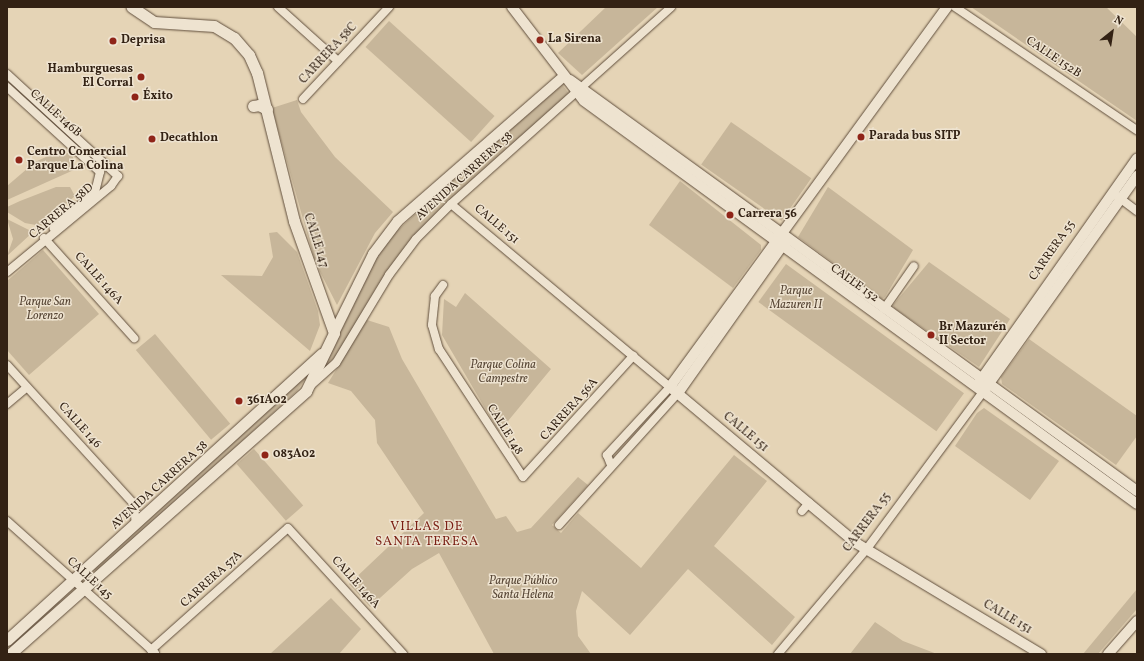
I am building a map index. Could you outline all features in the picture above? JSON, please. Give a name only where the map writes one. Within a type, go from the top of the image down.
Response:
[{"type":"main road","name":"CALLE 147","points":[[132,7],[145,18],[163,24],[214,26],[234,38],[249,55],[260,107],[277,156],[304,254],[334,333]]},
{"type":"main road","points":[[138,7],[145,18]]},
{"type":"main road","name":"AVENIDA CARRERA 58","points":[[10,654],[306,390],[334,333]]},
{"type":"main road","name":"AVENIDA CARRERA 58","points":[[7,640],[297,380],[327,348]]},
{"type":"street","points":[[278,7],[338,61]]},
{"type":"street","name":"CARRERA 58C","points":[[303,99],[389,7]]},
{"type":"street","name":"CALLE 152","points":[[512,7],[564,76],[580,91],[979,391],[1137,504]]},
{"type":"street","name":"AVENIDA CARRERA 58","points":[[306,390],[336,363],[397,263],[451,204],[580,91],[671,7]]},
{"type":"street","points":[[559,525],[611,465],[607,455],[674,390],[947,7]]},
{"type":"street","name":"CALLE 152B","points":[[955,7],[1137,130]]},
{"type":"street","name":"CALLE 146B","points":[[7,74],[118,176]]},
{"type":"street","name":"AVENIDA CARRERA 58","points":[[334,333],[373,254],[398,221],[564,76]]},
{"type":"street","name":"CALLE 146B","points":[[7,87],[92,162],[100,177]]},
{"type":"street","name":"CARRERA 55","points":[[979,391],[980,378],[1111,192],[1137,159]]},
{"type":"street","name":"CARRERA 58D","points":[[45,239],[111,186],[118,176]]},
{"type":"street","name":"CARRERA 55","points":[[778,654],[866,550],[979,391],[989,384],[1137,176]]},
{"type":"street","name":"CARRERA 58D","points":[[7,272],[95,192],[100,177]]},
{"type":"street","points":[[1111,192],[1137,211]]},
{"type":"street","name":"CALLE 151","points":[[451,204],[674,390],[805,507],[866,550],[1041,654]]},
{"type":"street","name":"CALLE 146A","points":[[45,239],[134,338]]},
{"type":"street","name":"CALLE 152","points":[[781,241],[884,309],[1137,491]]},
{"type":"street","points":[[884,309],[914,266]]},
{"type":"street","name":"CALLE 148","points":[[443,285],[435,296],[432,325],[440,349],[523,477]]},
{"type":"street","name":"CARRERA 56A","points":[[523,477],[633,356]]},
{"type":"street","name":"CALLE 146","points":[[7,365],[134,504]]},
{"type":"street","points":[[7,404],[27,387]]},
{"type":"street","points":[[135,526],[134,504],[155,508]]},
{"type":"street","name":"CALLE 145","points":[[7,521],[153,652]]},
{"type":"street","name":"CALLE 146A","points":[[288,528],[404,654]]},
{"type":"street","name":"CARRERA 57A","points":[[153,652],[288,528]]},
{"type":"street","points":[[1108,654],[1137,621]]},
{"type":"green space","points":[[606,7],[658,7],[582,75],[558,53]]},
{"type":"green space","points":[[971,7],[1106,7],[1137,37],[1137,121]]},
{"type":"green space","points":[[389,21],[495,116],[471,142],[366,47]]},
{"type":"green space","points":[[561,83],[570,95],[408,243],[375,290],[342,348],[321,373],[371,265],[390,237]]},
{"type":"green space","points":[[297,100],[301,112],[335,157],[393,212],[375,233],[337,305],[315,262],[272,108]]},
{"type":"green space","points":[[731,122],[811,178],[781,221],[701,165]]},
{"type":"green space","points":[[59,151],[72,154],[76,169],[7,200],[7,186],[35,162]]},
{"type":"green space","name":"Parque Mazuren II","points":[[680,181],[761,245],[761,250],[733,288],[649,225]]},
{"type":"green space","points":[[56,187],[70,187],[75,196],[41,226],[25,223],[7,212],[7,207]]},
{"type":"green space","name":"Parque Mazuren II","points":[[828,187],[913,250],[885,297],[882,299],[798,237]]},
{"type":"green space","points":[[7,219],[33,232],[7,256],[13,239]]},
{"type":"green space","points":[[277,232],[297,252],[318,311],[320,325],[310,351],[221,275],[262,276],[273,257],[269,233]]},
{"type":"green space","name":"Parque San Lorenzo","points":[[43,250],[99,314],[29,375],[7,350],[7,281]]},
{"type":"green space","points":[[929,262],[1010,319],[979,367],[894,308],[893,305]]},
{"type":"green space","name":"Parque Mazuren II","points":[[786,264],[964,393],[936,431],[758,302]]},
{"type":"green space","name":"Parque Colina Campestre","points":[[465,293],[551,369],[499,432],[442,335],[444,299],[456,307]]},
{"type":"green space","name":"Parque Público Santa Helena","points":[[367,320],[389,327],[402,359],[496,519],[506,516],[517,532],[531,528],[578,477],[588,485],[552,525],[561,533],[578,513],[641,568],[734,455],[767,481],[714,546],[795,617],[772,645],[688,569],[630,635],[582,591],[576,611],[578,636],[591,654],[494,654],[439,553],[412,569],[370,607],[349,584],[424,513],[377,443],[375,420],[351,391],[328,383]]},
{"type":"green space","points":[[155,334],[230,424],[211,440],[136,350]]},
{"type":"green space","points":[[1029,339],[1137,416],[1137,436],[1116,465],[1002,384],[1001,377]]},
{"type":"green space","points":[[313,368],[297,391],[97,573],[94,569]]},
{"type":"green space","points":[[984,408],[1059,461],[1030,500],[955,446],[977,413]]},
{"type":"green space","points":[[254,449],[303,506],[286,521],[237,464]]},
{"type":"green space","points":[[1137,589],[1137,609],[1098,654],[1083,654]]},
{"type":"green space","points":[[331,598],[361,629],[339,654],[270,654]]},
{"type":"green space","points":[[58,600],[60,602],[7,651],[7,645]]},
{"type":"green space","points":[[875,622],[903,641],[937,654],[850,654]]},
{"type":"place","name":"La Sirena","points":[[540,40]]},
{"type":"place","name":"Deprisa","points":[[113,41]]},
{"type":"place","name":"Hamburguesas El Corral","points":[[141,77]]},
{"type":"place","name":"Éxito","points":[[135,97]]},
{"type":"place","name":"Parada bus SITP","points":[[861,137]]},
{"type":"place","name":"Decathlon","points":[[152,139]]},
{"type":"place","name":"Centro Comercial Parque La Colina","points":[[19,160]]},
{"type":"place","name":"Carrera 56","points":[[730,215]]},
{"type":"place","name":"Br Mazurén II Sector","points":[[931,335]]},
{"type":"place","name":"361A02","points":[[239,401]]},
{"type":"place","name":"083A02","points":[[265,455]]},
{"type":"district","name":"VILLAS DE SANTA TERESA","points":[[427,536]]}]
